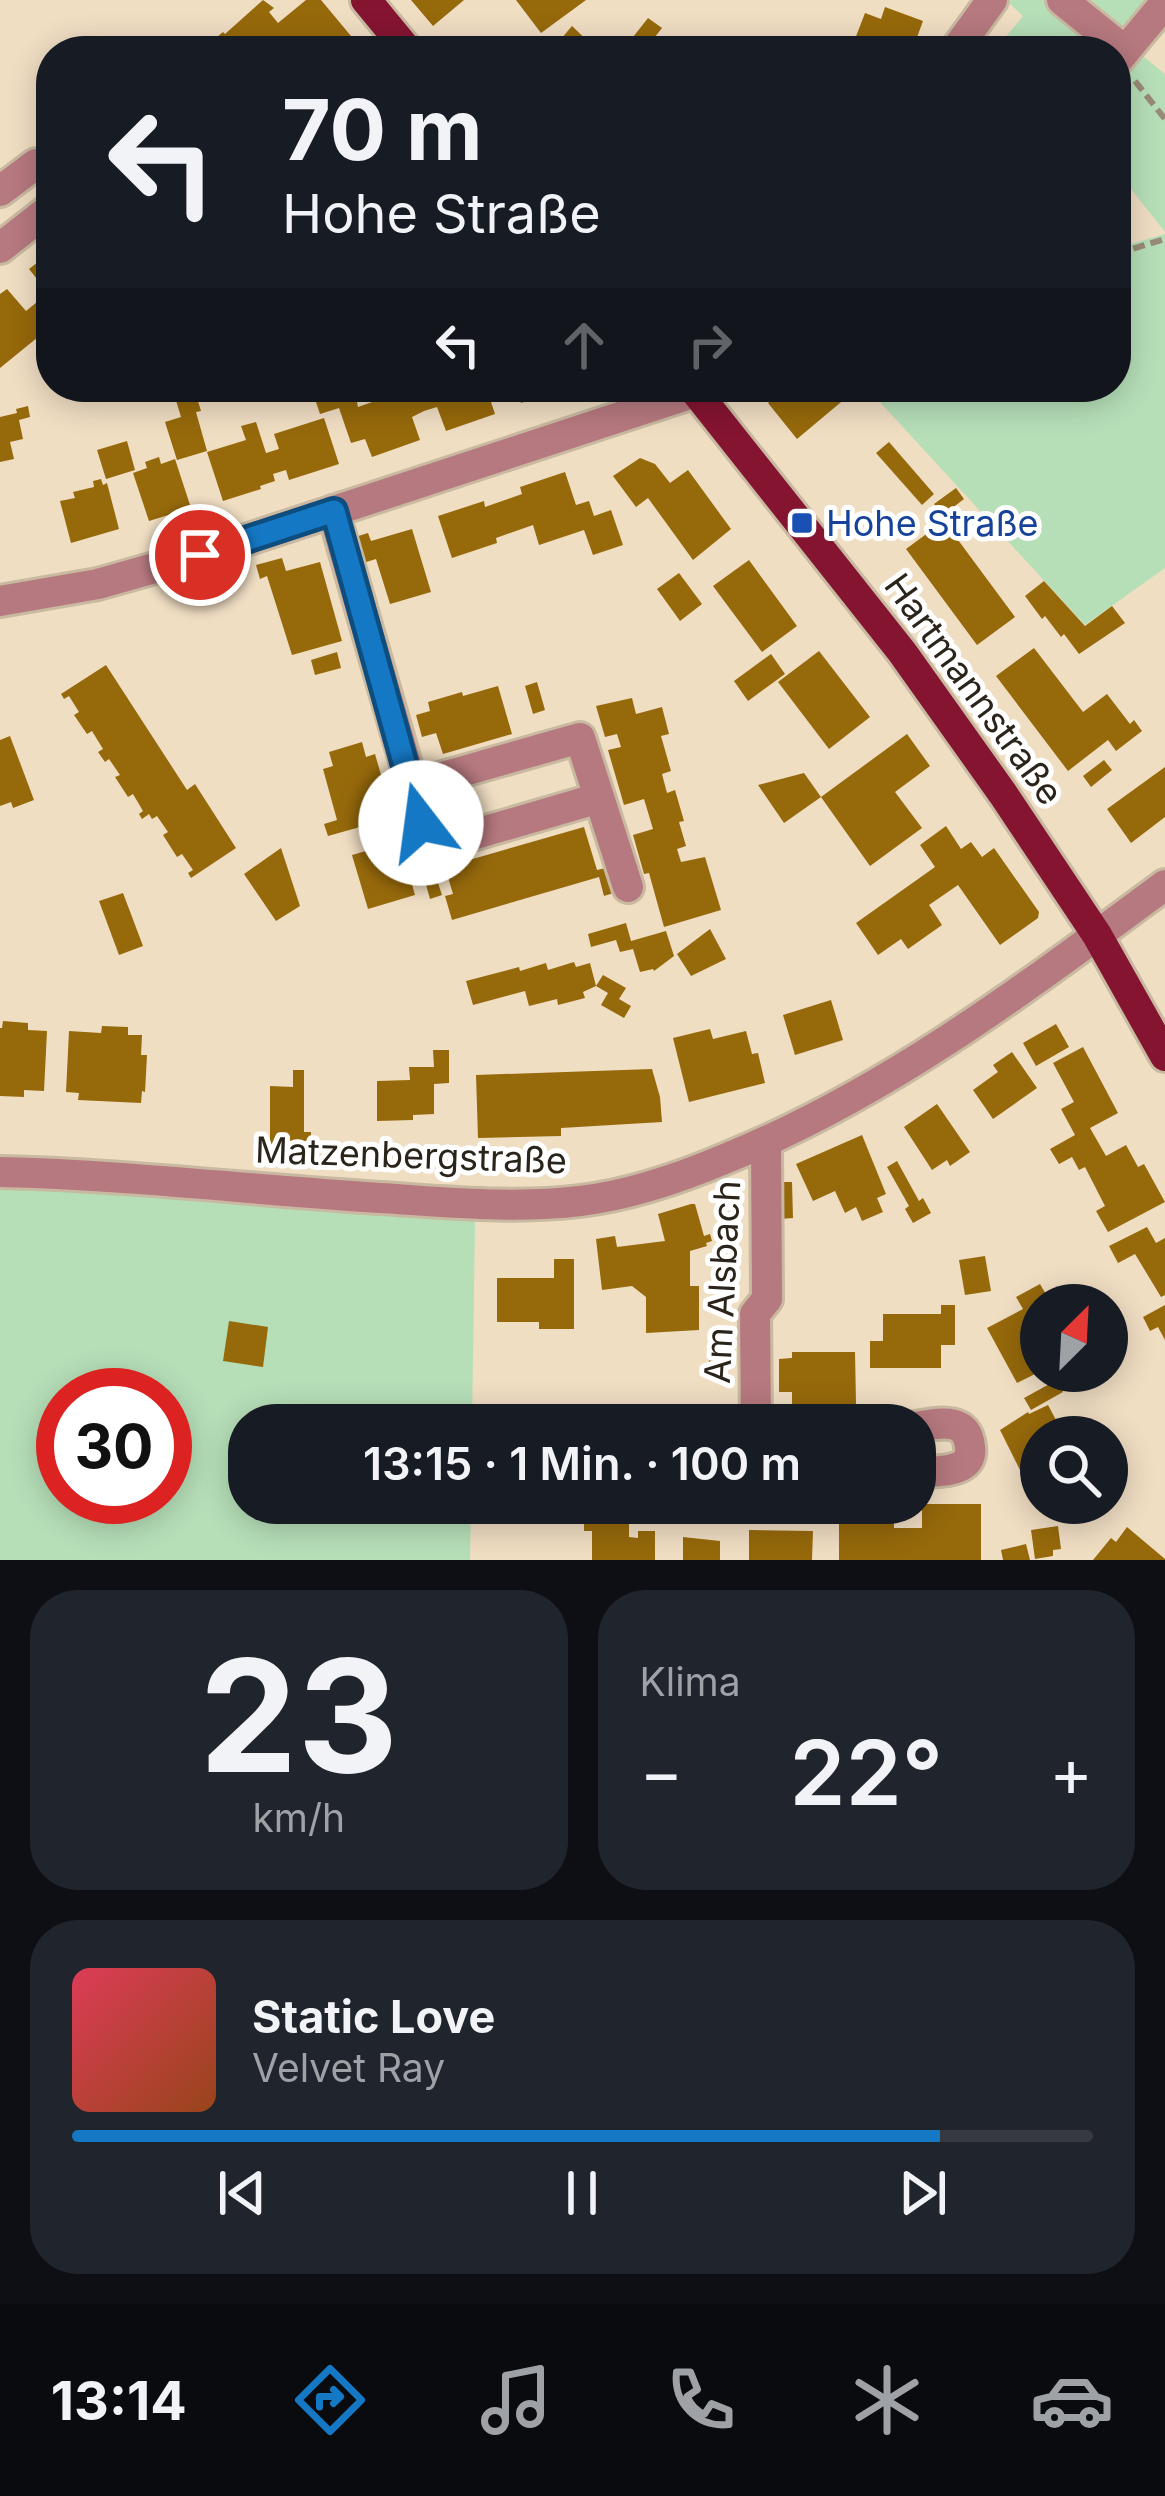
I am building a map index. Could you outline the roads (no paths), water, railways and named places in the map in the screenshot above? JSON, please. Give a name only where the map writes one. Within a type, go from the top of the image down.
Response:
[{"type":"main road","points":[[366,0],[396,36]]},
{"type":"main road","name":"Hartmannstraße","points":[[704,402],[902,652],[1003,794],[1097,935],[1165,1056]]},
{"type":"street","points":[[966,36],[992,0]]},
{"type":"street","points":[[1063,0],[1099,36]]},
{"type":"street","points":[[1131,44],[1165,3]]},
{"type":"street","points":[[0,191],[36,164]]},
{"type":"street","points":[[0,248],[36,220]]},
{"type":"street","points":[[0,601],[167,566],[656,402]]},
{"type":"street","points":[[334,511],[421,823],[434,843],[599,798]]},
{"type":"street","points":[[411,786],[580,738],[628,886]]},
{"type":"street","name":"Matzenbergstraße","points":[[0,1172],[454,1202],[581,1202],[631,1191],[676,1179],[766,1142],[845,1102],[924,1055],[1165,885]]},
{"type":"street","name":"Am Alsbach","points":[[756,1404],[755,1314],[767,1299],[766,1142]]},
{"type":"street","points":[[936,1424],[960,1426],[970,1453],[959,1467],[936,1470]]},
{"type":"place","name":"Hohe Straße","points":[[802,523]]}]
